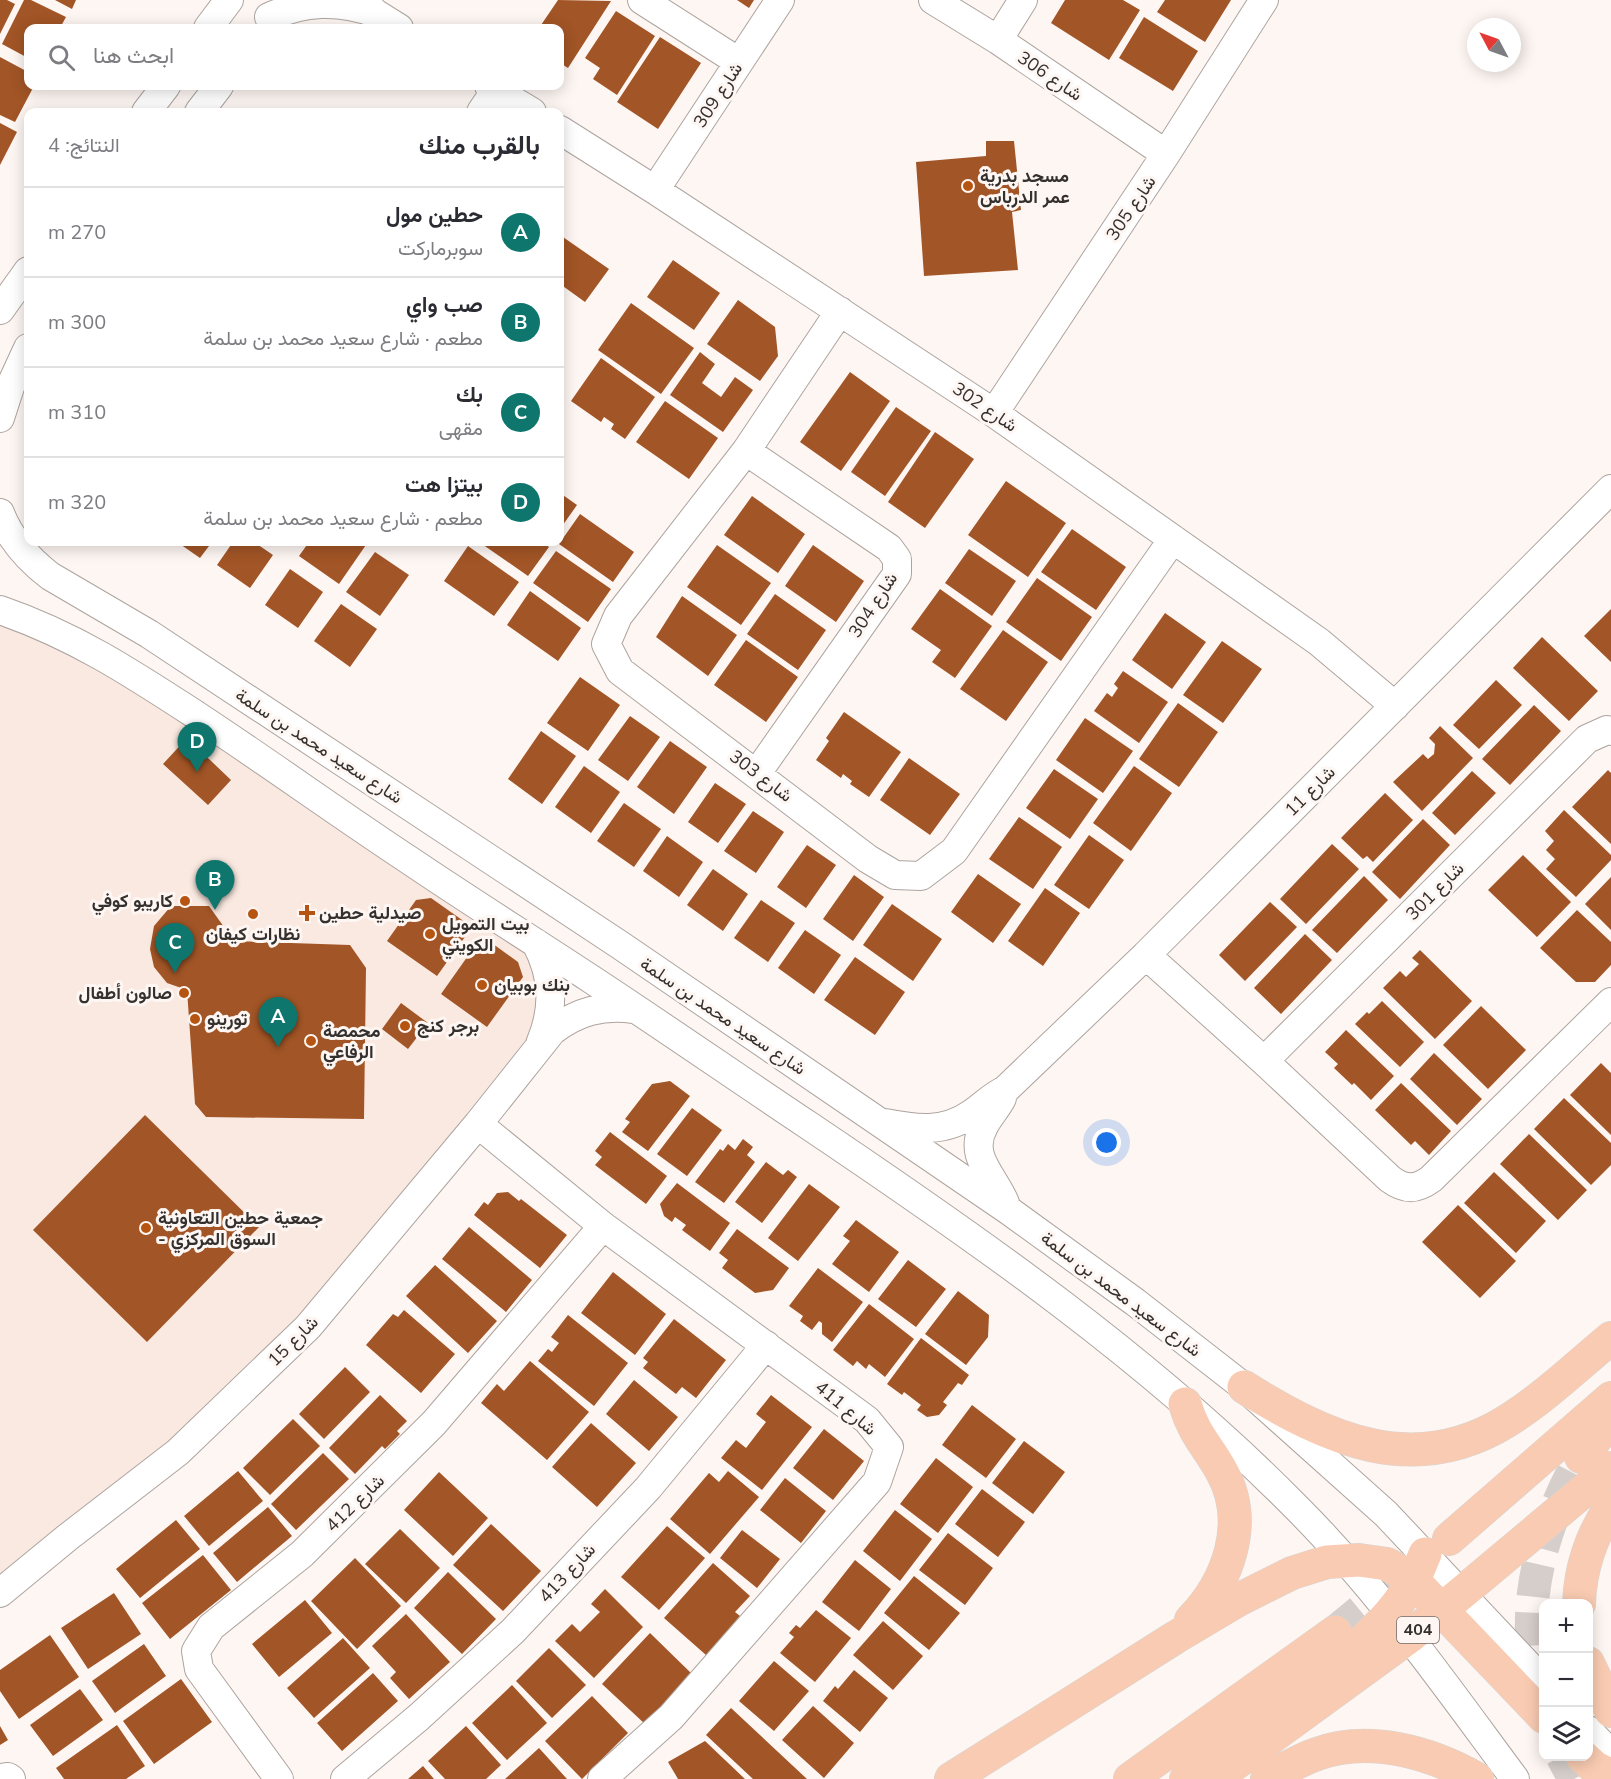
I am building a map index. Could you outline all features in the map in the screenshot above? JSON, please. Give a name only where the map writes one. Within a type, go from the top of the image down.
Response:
[{"type":"main road","points":[[1244,1387],[1313,1427],[1350,1441],[1389,1449],[1430,1449],[1468,1440],[1506,1422],[1611,1338]]},
{"type":"main road","points":[[1186,1779],[1216,1751],[1359,1644],[1400,1625],[1429,1558],[1611,1398]]},
{"type":"main road","points":[[1176,1637],[1213,1594],[1229,1558],[1235,1529],[1229,1487],[1220,1468],[1194,1429],[1185,1404]]},
{"type":"main road","points":[[1581,1457],[1611,1420]]},
{"type":"main road","name":"404","points":[[1214,1779],[1400,1625],[1452,1602],[1611,1468]]},
{"type":"main road","points":[[1580,1599],[1582,1574],[1588,1554],[1596,1533],[1611,1507]]},
{"type":"main road","points":[[951,1779],[1176,1637],[1240,1599],[1292,1573],[1346,1559],[1387,1564],[1429,1558]]},
{"type":"main road","points":[[1429,1558],[1452,1602],[1539,1711]]},
{"type":"main road","points":[[1130,1779],[1335,1632]]},
{"type":"main road","points":[[1593,1673],[1611,1711]]},
{"type":"main road","points":[[1267,1779],[1318,1753],[1349,1746],[1365,1746],[1426,1755],[1477,1779]]},
{"type":"main road","points":[[1587,1761],[1611,1776]]},
{"type":"street","points":[[642,0],[739,62]]},
{"type":"street","name":"شارع 309","points":[[656,190],[780,0]]},
{"type":"street","name":"شارع 306","points":[[933,0],[998,40],[1166,154]]},
{"type":"street","points":[[998,40],[1023,0]]},
{"type":"street","name":"شارع 305","points":[[994,413],[1166,154],[1264,0]]},
{"type":"street","points":[[211,24],[228,1]]},
{"type":"street","points":[[271,15],[288,9],[327,3],[368,7],[393,24]]},
{"type":"street","points":[[149,108],[163,90]]},
{"type":"street","points":[[202,108],[216,90]]},
{"type":"street","points":[[489,96],[521,108]]},
{"type":"street","name":"شارع 302","points":[[564,132],[656,190],[994,413],[1319,642],[1395,706]]},
{"type":"street","points":[[0,310],[24,277]]},
{"type":"street","name":"شارع 303","points":[[840,311],[747,450],[618,616],[606,644],[620,671],[868,859],[896,876],[921,876],[954,851],[1173,539]]},
{"type":"street","points":[[0,418],[10,387],[24,357]]},
{"type":"street","name":"شارع 304","points":[[747,450],[889,548],[897,559],[897,574],[757,773]]},
{"type":"street","name":"شارع 11","points":[[879,1122],[916,1129],[944,1127],[963,1119],[1005,1090],[1146,956],[1611,489]]},
{"type":"street","name":"شارع سعيد محمد بن سلمة","points":[[0,513],[17,544],[37,567],[63,585],[149,634],[620,945],[1008,1210],[1135,1302],[1244,1387],[1386,1514],[1429,1558]]},
{"type":"street","points":[[0,610],[59,633],[123,668],[266,761],[409,860],[868,1166],[973,1239],[1109,1341],[1256,1467],[1346,1559],[1400,1625],[1515,1779]]},
{"type":"street","points":[[123,668],[129,649],[149,634]]},
{"type":"street","name":"شارع 301","points":[[1263,1061],[1587,739],[1607,730],[1611,731]]},
{"type":"street","name":"شارع 15","points":[[536,943],[548,970],[551,1000],[546,1030],[540,1044]]},
{"type":"street","points":[[1146,956],[1390,1179],[1400,1186],[1410,1188],[1422,1186],[1431,1179],[1611,1002]]},
{"type":"street","name":"شارع 15","points":[[0,1593],[178,1452],[308,1327],[478,1124],[552,1031],[566,1020],[599,1008],[634,1009]]},
{"type":"street","name":"شارع 11","points":[[1005,1090],[983,1127],[978,1149],[983,1166],[1008,1210]]},
{"type":"street","name":"شارع 411","points":[[478,1124],[603,1226],[867,1420],[889,1447],[877,1482],[671,1717],[602,1779]]},
{"type":"street","name":"شارع 412","points":[[279,1779],[199,1669],[196,1651],[211,1627],[302,1554],[434,1423],[603,1226]]},
{"type":"street","name":"شارع 413","points":[[345,1779],[419,1717],[513,1631],[648,1488],[766,1345]]},
{"type":"street","points":[[1452,1602],[1539,1678]]},
{"type":"street","points":[[1593,1735],[1611,1754]]},
{"type":"street","points":[[0,1778],[10,1779]]},
{"type":"shaded area","points":[[0,620],[94,661],[535,958],[544,1021],[246,1388],[0,1593]]},
{"type":"building","points":[[0,0],[7,0],[15,4],[0,34]]},
{"type":"building","points":[[24,0],[31,0],[66,17],[62,24],[24,24],[24,56],[2,44]]},
{"type":"building","points":[[55,0],[76,0],[72,9]]},
{"type":"building","points":[[558,0],[611,1],[568,68],[564,66],[564,24],[542,24]]},
{"type":"building","points":[[737,0],[754,0],[749,8]]},
{"type":"building","points":[[1065,0],[1123,0],[1140,10],[1109,60],[1051,23]]},
{"type":"building","points":[[1165,0],[1231,0],[1205,42],[1157,12]]},
{"type":"building","points":[[616,11],[655,36],[617,95],[593,79],[600,68],[585,58]]},
{"type":"building","points":[[1144,17],[1198,51],[1173,91],[1119,58]]},
{"type":"building","points":[[660,37],[701,63],[658,129],[617,102]]},
{"type":"building","points":[[0,57],[24,70],[24,90],[32,90],[15,122],[0,115]]},
{"type":"building","points":[[0,123],[17,132],[0,165]]},
{"type":"building","name":"مسجد بدرية عمر الدرباس","points":[[986,141],[1014,141],[1021,210],[1012,212],[1018,270],[924,276],[916,162],[986,156]]},
{"type":"building","points":[[564,238],[609,269],[585,302],[564,287]]},
{"type":"building","points":[[673,260],[720,293],[694,330],[647,297]]},
{"type":"building","points":[[738,300],[775,327],[778,356],[760,381],[707,344]]},
{"type":"building","points":[[631,303],[694,348],[661,394],[598,350]]},
{"type":"building","points":[[700,352],[715,364],[702,383],[721,397],[735,377],[753,390],[723,432],[670,395]]},
{"type":"building","points":[[601,358],[655,397],[625,439],[611,429],[614,424],[604,417],[601,422],[571,401]]},
{"type":"building","points":[[850,372],[890,401],[841,471],[800,442]]},
{"type":"building","points":[[665,401],[718,438],[689,479],[636,442]]},
{"type":"building","points":[[896,407],[931,431],[885,496],[851,472]]},
{"type":"building","points":[[935,432],[974,459],[925,528],[888,502]]},
{"type":"building","points":[[1006,481],[1066,523],[1028,577],[968,535]]},
{"type":"building","points":[[564,496],[577,505],[564,523]]},
{"type":"building","points":[[752,496],[805,534],[778,573],[724,535]]},
{"type":"building","points":[[580,514],[634,552],[613,582],[562,546],[564,546],[564,537]]},
{"type":"building","points":[[1072,529],[1126,567],[1096,610],[1041,572]]},
{"type":"building","points":[[717,545],[771,583],[741,625],[687,587]]},
{"type":"building","points":[[813,545],[864,581],[836,622],[785,586]]},
{"type":"building","points":[[183,546],[209,546],[200,558]]},
{"type":"building","points":[[230,546],[260,546],[273,555],[250,588],[217,565]]},
{"type":"building","points":[[306,546],[365,546],[339,584],[299,556]]},
{"type":"building","points":[[468,546],[519,582],[494,616],[444,581]]},
{"type":"building","points":[[485,546],[548,546],[528,576]]},
{"type":"building","points":[[969,549],[1016,581],[992,616],[945,583]]},
{"type":"building","points":[[556,551],[611,589],[588,622],[533,583]]},
{"type":"building","points":[[375,552],[409,575],[380,616],[346,592]]},
{"type":"building","points":[[290,569],[323,592],[298,628],[265,605]]},
{"type":"building","points":[[1037,578],[1092,617],[1061,661],[1006,622]]},
{"type":"building","points":[[940,589],[992,626],[955,678],[932,662],[941,650],[911,629]]},
{"type":"building","points":[[530,591],[581,628],[558,661],[507,625]]},
{"type":"building","points":[[775,594],[826,630],[798,670],[747,634]]},
{"type":"building","points":[[682,596],[737,635],[708,676],[656,637]]},
{"type":"building","points":[[341,604],[377,629],[350,667],[314,641]]},
{"type":"building","points":[[1611,609],[1611,662],[1584,636]]},
{"type":"building","points":[[1165,613],[1206,642],[1172,689],[1132,660]]},
{"type":"building","points":[[1003,630],[1048,662],[1006,721],[960,689]]},
{"type":"building","points":[[1542,637],[1598,691],[1569,721],[1513,668]]},
{"type":"building","points":[[746,640],[798,677],[766,722],[714,685]]},
{"type":"building","points":[[1222,641],[1262,669],[1223,723],[1183,695]]},
{"type":"building","points":[[1123,671],[1168,702],[1139,743],[1094,711],[1107,693],[1112,697],[1118,688],[1114,684]]},
{"type":"building","points":[[580,677],[620,705],[588,751],[547,723]]},
{"type":"building","points":[[1496,680],[1522,705],[1479,749],[1453,725]]},
{"type":"building","points":[[1178,703],[1218,732],[1179,787],[1139,759]]},
{"type":"building","points":[[1534,705],[1561,731],[1510,785],[1482,759]]},
{"type":"building","points":[[844,712],[901,752],[869,797],[850,784],[852,781],[843,774],[841,778],[816,760],[829,741],[826,738]]},
{"type":"building","points":[[630,716],[660,737],[628,781],[598,760]]},
{"type":"building","points":[[1085,718],[1133,751],[1103,793],[1056,760]]},
{"type":"building","points":[[1440,726],[1473,758],[1422,811],[1393,782],[1423,754],[1428,759],[1434,754],[1435,744],[1429,738]]},
{"type":"building","points":[[541,731],[576,756],[542,804],[508,779]]},
{"type":"building","points":[[187,738],[231,780],[208,805],[163,764]]},
{"type":"building","points":[[670,741],[707,767],[674,814],[637,787]]},
{"type":"building","points":[[909,758],[960,794],[930,835],[880,800]]},
{"type":"building","points":[[584,766],[620,792],[591,833],[555,807]]},
{"type":"building","points":[[1134,766],[1172,793],[1131,851],[1093,823]]},
{"type":"building","points":[[1054,769],[1098,799],[1070,839],[1026,808]]},
{"type":"building","points":[[1608,770],[1611,773],[1611,844],[1572,807]]},
{"type":"building","points":[[1472,771],[1496,793],[1455,835],[1432,813]]},
{"type":"building","points":[[715,783],[746,804],[718,843],[688,822]]},
{"type":"building","points":[[1385,793],[1413,820],[1373,862],[1367,856],[1363,859],[1341,838]]},
{"type":"building","points":[[624,803],[661,829],[634,867],[597,841]]},
{"type":"building","points":[[1564,810],[1611,855],[1611,860],[1576,897],[1546,869],[1555,859],[1546,850],[1554,841],[1545,831]]},
{"type":"building","points":[[753,811],[784,832],[756,873],[724,851]]},
{"type":"building","points":[[1019,817],[1062,847],[1033,889],[989,859]]},
{"type":"building","points":[[1423,819],[1450,845],[1400,899],[1372,872]]},
{"type":"building","points":[[1089,835],[1124,860],[1089,909],[1054,885]]},
{"type":"building","points":[[667,836],[703,862],[679,897],[643,871]]},
{"type":"building","points":[[1332,844],[1359,869],[1306,924],[1280,899]]},
{"type":"building","points":[[807,845],[836,865],[806,908],[777,887]]},
{"type":"building","points":[[1523,855],[1571,902],[1537,937],[1488,890]]},
{"type":"building","points":[[713,869],[748,894],[723,931],[687,905]]},
{"type":"building","points":[[978,874],[1021,904],[993,943],[951,912]]},
{"type":"building","points":[[854,875],[884,897],[853,941],[823,919]]},
{"type":"building","points":[[1364,876],[1388,900],[1337,953],[1312,930]]},
{"type":"building","points":[[1611,877],[1611,930],[1585,904]]},
{"type":"building","points":[[1045,888],[1080,913],[1043,966],[1008,941]]},
{"type":"building","name":"بيت التمويل الكويتي","points":[[431,898],[472,927],[437,976],[387,941],[416,900]]},
{"type":"building","points":[[761,900],[795,923],[768,962],[734,938]]},
{"type":"building","points":[[1270,902],[1297,927],[1245,981],[1219,955]]},
{"type":"building","points":[[892,904],[942,939],[913,981],[863,945]]},
{"type":"building","points":[[171,906],[209,906],[234,941],[350,945],[366,968],[364,1119],[206,1117],[195,1104],[187,990],[167,983],[154,967],[150,949],[154,926]]},
{"type":"building","points":[[1577,910],[1611,942],[1611,965],[1595,982],[1576,982],[1540,948]]},
{"type":"building","points":[[805,930],[841,955],[814,994],[778,968]]},
{"type":"building","points":[[1305,934],[1332,960],[1281,1014],[1254,988]]},
{"type":"building","name":"بنك بوبيان","points":[[482,936],[518,962],[523,977],[487,1027],[441,994]]},
{"type":"building","points":[[1420,950],[1472,1001],[1435,1039],[1383,988],[1400,971],[1406,977],[1419,964],[1412,958]]},
{"type":"building","points":[[855,957],[905,992],[875,1035],[824,1000]]},
{"type":"building","points":[[1382,1001],[1424,1042],[1400,1067],[1355,1024]]},
{"type":"building","name":"برجر كنج","points":[[401,1003],[428,1023],[408,1049],[382,1029]]},
{"type":"building","points":[[1481,1006],[1526,1050],[1488,1089],[1443,1045]]},
{"type":"building","points":[[1346,1030],[1394,1076],[1371,1100],[1334,1068],[1338,1064],[1325,1052]]},
{"type":"building","points":[[1434,1053],[1482,1099],[1457,1125],[1410,1079]]},
{"type":"building","points":[[1601,1063],[1611,1073],[1611,1135],[1570,1095]]},
{"type":"building","points":[[670,1081],[690,1096],[648,1151],[622,1132],[630,1122],[625,1119],[652,1084]]},
{"type":"building","points":[[1401,1083],[1451,1131],[1429,1155],[1415,1141],[1411,1145],[1375,1110]]},
{"type":"building","points":[[1564,1098],[1611,1143],[1611,1165],[1591,1185],[1534,1129]]},
{"type":"building","points":[[692,1108],[722,1130],[687,1176],[657,1154]]},
{"type":"building","name":"جمعية حطين التعاونية - السوق المركزي","points":[[145,1115],[259,1227],[147,1342],[33,1230]]},
{"type":"building","points":[[610,1132],[667,1176],[646,1204],[595,1165],[602,1157],[595,1151]]},
{"type":"building","points":[[1529,1134],[1587,1190],[1558,1220],[1500,1164]]},
{"type":"building","points":[[743,1139],[753,1147],[747,1155],[755,1162],[724,1203],[695,1182],[720,1149],[723,1151],[728,1144],[735,1150]]},
{"type":"building","points":[[766,1162],[783,1175],[788,1170],[797,1177],[762,1223],[735,1202]]},
{"type":"building","points":[[1494,1172],[1546,1221],[1516,1253],[1464,1203]]},
{"type":"building","points":[[677,1183],[730,1223],[710,1251],[682,1230],[686,1225],[675,1217],[672,1222],[664,1216],[660,1204]]},
{"type":"building","points":[[809,1184],[840,1207],[798,1261],[768,1238]]},
{"type":"building","points":[[508,1192],[519,1201],[521,1199],[567,1235],[540,1268],[474,1215],[484,1202],[488,1205],[497,1193]]},
{"type":"building","points":[[1458,1205],[1516,1261],[1480,1298],[1422,1242]]},
{"type":"building","points":[[856,1220],[899,1252],[869,1292],[832,1264],[850,1241],[843,1236]]},
{"type":"building","points":[[469,1227],[532,1280],[506,1312],[442,1259]]},
{"type":"building","points":[[737,1229],[789,1268],[773,1290],[755,1293],[722,1268],[728,1260],[719,1253]]},
{"type":"building","points":[[908,1260],[946,1289],[916,1327],[878,1299]]},
{"type":"building","points":[[435,1265],[497,1321],[468,1353],[406,1296]]},
{"type":"building","points":[[818,1268],[863,1302],[832,1342],[822,1334],[822,1323],[819,1321],[812,1330],[800,1321],[803,1316],[789,1306]]},
{"type":"building","points":[[613,1272],[666,1314],[635,1355],[581,1313]]},
{"type":"building","points":[[958,1291],[989,1315],[988,1337],[966,1365],[925,1334]]},
{"type":"building","points":[[869,1304],[914,1339],[885,1377],[869,1364],[866,1369],[857,1361],[853,1366],[833,1350]]},
{"type":"building","points":[[404,1310],[455,1354],[421,1393],[366,1345],[393,1314],[398,1317]]},
{"type":"building","points":[[568,1315],[628,1363],[594,1406],[538,1361],[548,1349],[552,1352],[559,1343],[551,1337]]},
{"type":"building","points":[[674,1319],[726,1360],[696,1398],[682,1387],[676,1394],[643,1368],[648,1362],[643,1358]]},
{"type":"building","points":[[921,1338],[969,1375],[962,1385],[958,1383],[943,1402],[947,1405],[939,1415],[927,1417],[917,1410],[921,1405],[904,1392],[902,1395],[887,1384]]},
{"type":"building","points":[[530,1361],[589,1412],[547,1460],[481,1403],[497,1384],[504,1391]]},
{"type":"building","points":[[345,1367],[370,1392],[324,1439],[299,1414]]},
{"type":"building","points":[[634,1380],[678,1417],[649,1451],[606,1414]]},
{"type":"building","points":[[380,1395],[407,1421],[397,1431],[400,1434],[385,1449],[382,1446],[355,1474],[329,1448]]},
{"type":"building","points":[[771,1395],[812,1427],[762,1490],[721,1458],[736,1440],[746,1448],[766,1422],[756,1414]]},
{"type":"building","points":[[972,1405],[1016,1439],[986,1478],[942,1445]]},
{"type":"building","points":[[293,1419],[320,1446],[270,1495],[243,1468]]},
{"type":"building","points":[[591,1423],[636,1463],[597,1507],[552,1467]]},
{"type":"building","points":[[824,1429],[864,1461],[833,1500],[793,1468]]},
{"type":"building","points":[[1024,1441],[1065,1472],[1033,1514],[992,1483]]},
{"type":"building","points":[[323,1453],[349,1479],[296,1530],[271,1504]]},
{"type":"building","points":[[936,1458],[973,1487],[938,1533],[900,1504]]},
{"type":"building","points":[[238,1471],[263,1501],[209,1546],[184,1516]]},
{"type":"building","points":[[728,1471],[759,1497],[710,1554],[670,1519],[709,1473],[719,1482]]},
{"type":"building","points":[[439,1472],[488,1518],[453,1556],[404,1510]]},
{"type":"building","points":[[785,1478],[826,1511],[801,1543],[760,1510]]},
{"type":"building","points":[[982,1489],[1025,1522],[998,1557],[955,1524]]},
{"type":"building","points":[[268,1507],[292,1536],[237,1582],[213,1553]]},
{"type":"building","points":[[895,1510],[932,1539],[900,1581],[863,1551]]},
{"type":"building","points":[[176,1520],[200,1549],[140,1598],[116,1569]]},
{"type":"building","points":[[491,1524],[541,1571],[503,1611],[453,1565]]},
{"type":"building","points":[[667,1526],[705,1558],[659,1610],[621,1577]]},
{"type":"building","points":[[400,1529],[440,1568],[406,1603],[365,1564]]},
{"type":"building","points":[[742,1530],[780,1559],[757,1588],[720,1558]]},
{"type":"building","points":[[948,1533],[993,1568],[965,1605],[919,1570]]},
{"type":"building","points":[[203,1555],[231,1590],[170,1639],[142,1603]]},
{"type":"building","points":[[355,1558],[401,1606],[357,1649],[311,1601]]},
{"type":"building","points":[[855,1560],[891,1589],[859,1631],[822,1602]]},
{"type":"building","points":[[713,1563],[750,1596],[735,1612],[740,1616],[706,1655],[664,1618]]},
{"type":"building","points":[[448,1572],[496,1619],[462,1654],[414,1608]]},
{"type":"building","points":[[914,1576],[960,1613],[929,1650],[884,1613]]},
{"type":"building","points":[[605,1589],[643,1627],[594,1678],[555,1641],[572,1624],[580,1632],[600,1612],[591,1604]]},
{"type":"building","points":[[114,1593],[141,1634],[88,1669],[61,1628]]},
{"type":"building","points":[[305,1600],[332,1633],[279,1677],[252,1644]]},
{"type":"building","points":[[816,1610],[851,1638],[815,1682],[780,1653],[794,1637],[789,1633],[796,1625],[800,1628]]},
{"type":"building","points":[[406,1614],[450,1662],[409,1699],[390,1678],[396,1672],[372,1646]]},
{"type":"building","points":[[883,1621],[923,1656],[893,1690],[853,1655]]},
{"type":"building","points":[[650,1633],[692,1674],[645,1724],[602,1684]]},
{"type":"building","points":[[50,1635],[79,1677],[19,1719],[0,1691],[0,1670]]},
{"type":"building","points":[[343,1638],[370,1668],[314,1718],[287,1688]]},
{"type":"building","points":[[144,1644],[166,1676],[115,1713],[92,1681]]},
{"type":"building","points":[[549,1648],[586,1685],[552,1718],[516,1681]]},
{"type":"building","points":[[774,1661],[809,1691],[774,1731],[739,1701]]},
{"type":"building","points":[[854,1670],[888,1698],[860,1732],[823,1701],[835,1686],[838,1689]]},
{"type":"building","points":[[373,1673],[398,1701],[342,1751],[317,1723]]},
{"type":"building","points":[[181,1679],[212,1722],[154,1764],[123,1721]]},
{"type":"building","points":[[512,1685],[547,1723],[507,1760],[472,1723]]},
{"type":"building","points":[[80,1689],[103,1720],[53,1756],[30,1725]]},
{"type":"building","points":[[592,1696],[628,1733],[582,1779],[545,1741]]},
{"type":"building","points":[[813,1706],[854,1743],[824,1778],[782,1740]]},
{"type":"building","points":[[731,1708],[807,1779],[753,1779],[706,1735]]},
{"type":"building","points":[[117,1725],[145,1766],[126,1779],[64,1779],[56,1768]]},
{"type":"building","points":[[0,1726],[8,1740],[0,1745]]},
{"type":"building","points":[[466,1726],[501,1765],[486,1779],[445,1779],[428,1761]]},
{"type":"building","points":[[705,1741],[745,1779],[678,1779],[668,1762]]},
{"type":"building","points":[[539,1748],[567,1779],[505,1779]]},
{"type":"building","points":[[423,1766],[434,1779],[408,1779]]},
{"type":"tunnel","points":[[1539,1689],[1531,1632],[1532,1602],[1537,1572],[1554,1513],[1581,1457]]},
{"type":"tunnel","points":[[1335,1632],[1401,1578]]},
{"type":"tunnel","points":[[1565,1761],[1574,1779]]},
{"type":"place","name":"مسجد بدرية عمر الدرباس","points":[[968,186]]},
{"type":"place","name":"بيتزا هت","points":[[197,772]]},
{"type":"place","name":"كاريبو كوفي","points":[[185,901]]},
{"type":"place","name":"صب واي","points":[[215,910]]},
{"type":"place","name":"صيدلية حطين","points":[[307,913]]},
{"type":"place","name":"نظارات كيفان","points":[[253,914]]},
{"type":"place","name":"بيت التمويل الكويتي","points":[[430,934]]},
{"type":"place","name":"بك","points":[[175,973]]},
{"type":"place","name":"بنك بوبيان","points":[[482,985]]},
{"type":"place","name":"صالون أطفال","points":[[184,993]]},
{"type":"place","name":"تورينو","points":[[195,1019]]},
{"type":"place","name":"برجر كنج","points":[[405,1026]]},
{"type":"place","name":"محمصة الرفاعي","points":[[311,1041]]},
{"type":"place","name":"حطين مول","points":[[278,1047]]},
{"type":"place","name":"جمعية حطين التعاونية - السوق المركزي","points":[[146,1228]]}]
